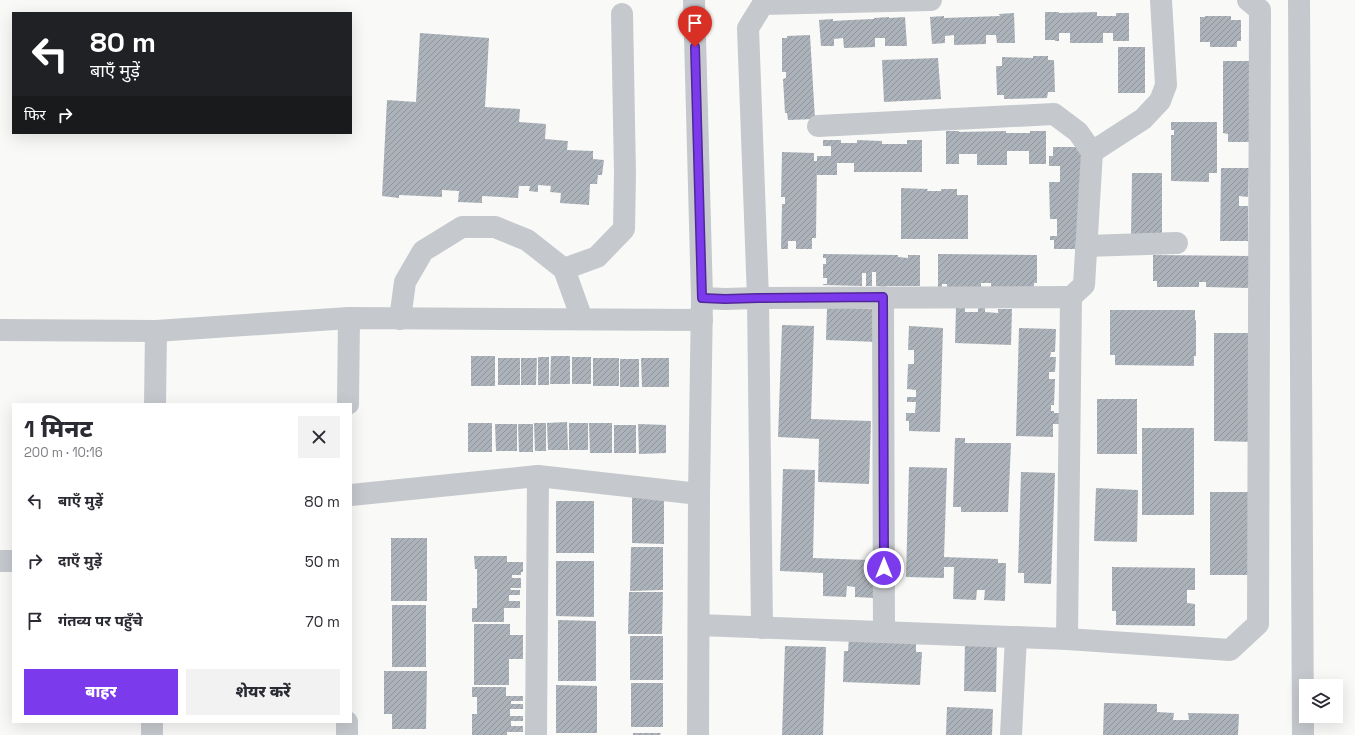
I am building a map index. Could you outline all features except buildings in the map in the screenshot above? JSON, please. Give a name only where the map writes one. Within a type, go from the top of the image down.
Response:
[{"type":"street","points":[[694,0],[702,298],[698,735]]},
{"type":"street","points":[[762,628],[758,298],[748,28],[763,4],[931,0]]},
{"type":"street","points":[[1092,152],[1143,119],[1160,101],[1166,85],[1161,0]]},
{"type":"street","points":[[699,625],[1067,639],[1230,650],[1258,624],[1260,10],[1248,0]]},
{"type":"street","points":[[1299,0],[1303,735]]},
{"type":"street","points":[[567,277],[597,257],[624,229],[625,174],[622,14]]},
{"type":"street","points":[[702,298],[1071,297],[1084,285],[1092,152],[1078,132],[1054,114],[818,126]]},
{"type":"street","points":[[400,318],[405,282],[423,250],[462,227],[495,227],[527,240],[567,277],[582,319]]},
{"type":"street","points":[[1086,246],[1177,244]]},
{"type":"street","points":[[883,297],[884,632]]},
{"type":"street","points":[[1067,639],[1071,297]]},
{"type":"street","points":[[0,330],[156,331],[349,318],[702,320]]},
{"type":"street","points":[[348,403],[349,318]]},
{"type":"street","points":[[155,403],[156,331]]},
{"type":"street","points":[[352,495],[538,476],[700,494]]},
{"type":"street","points":[[536,735],[538,476]]},
{"type":"street","points":[[0,561],[12,561]]},
{"type":"street","points":[[1011,735],[1016,637]]},
{"type":"street","points":[[152,723],[152,735]]},
{"type":"street","points":[[347,723],[347,735]]},
{"type":"route","points":[[695,47],[702,298],[883,297],[884,568]]}]
